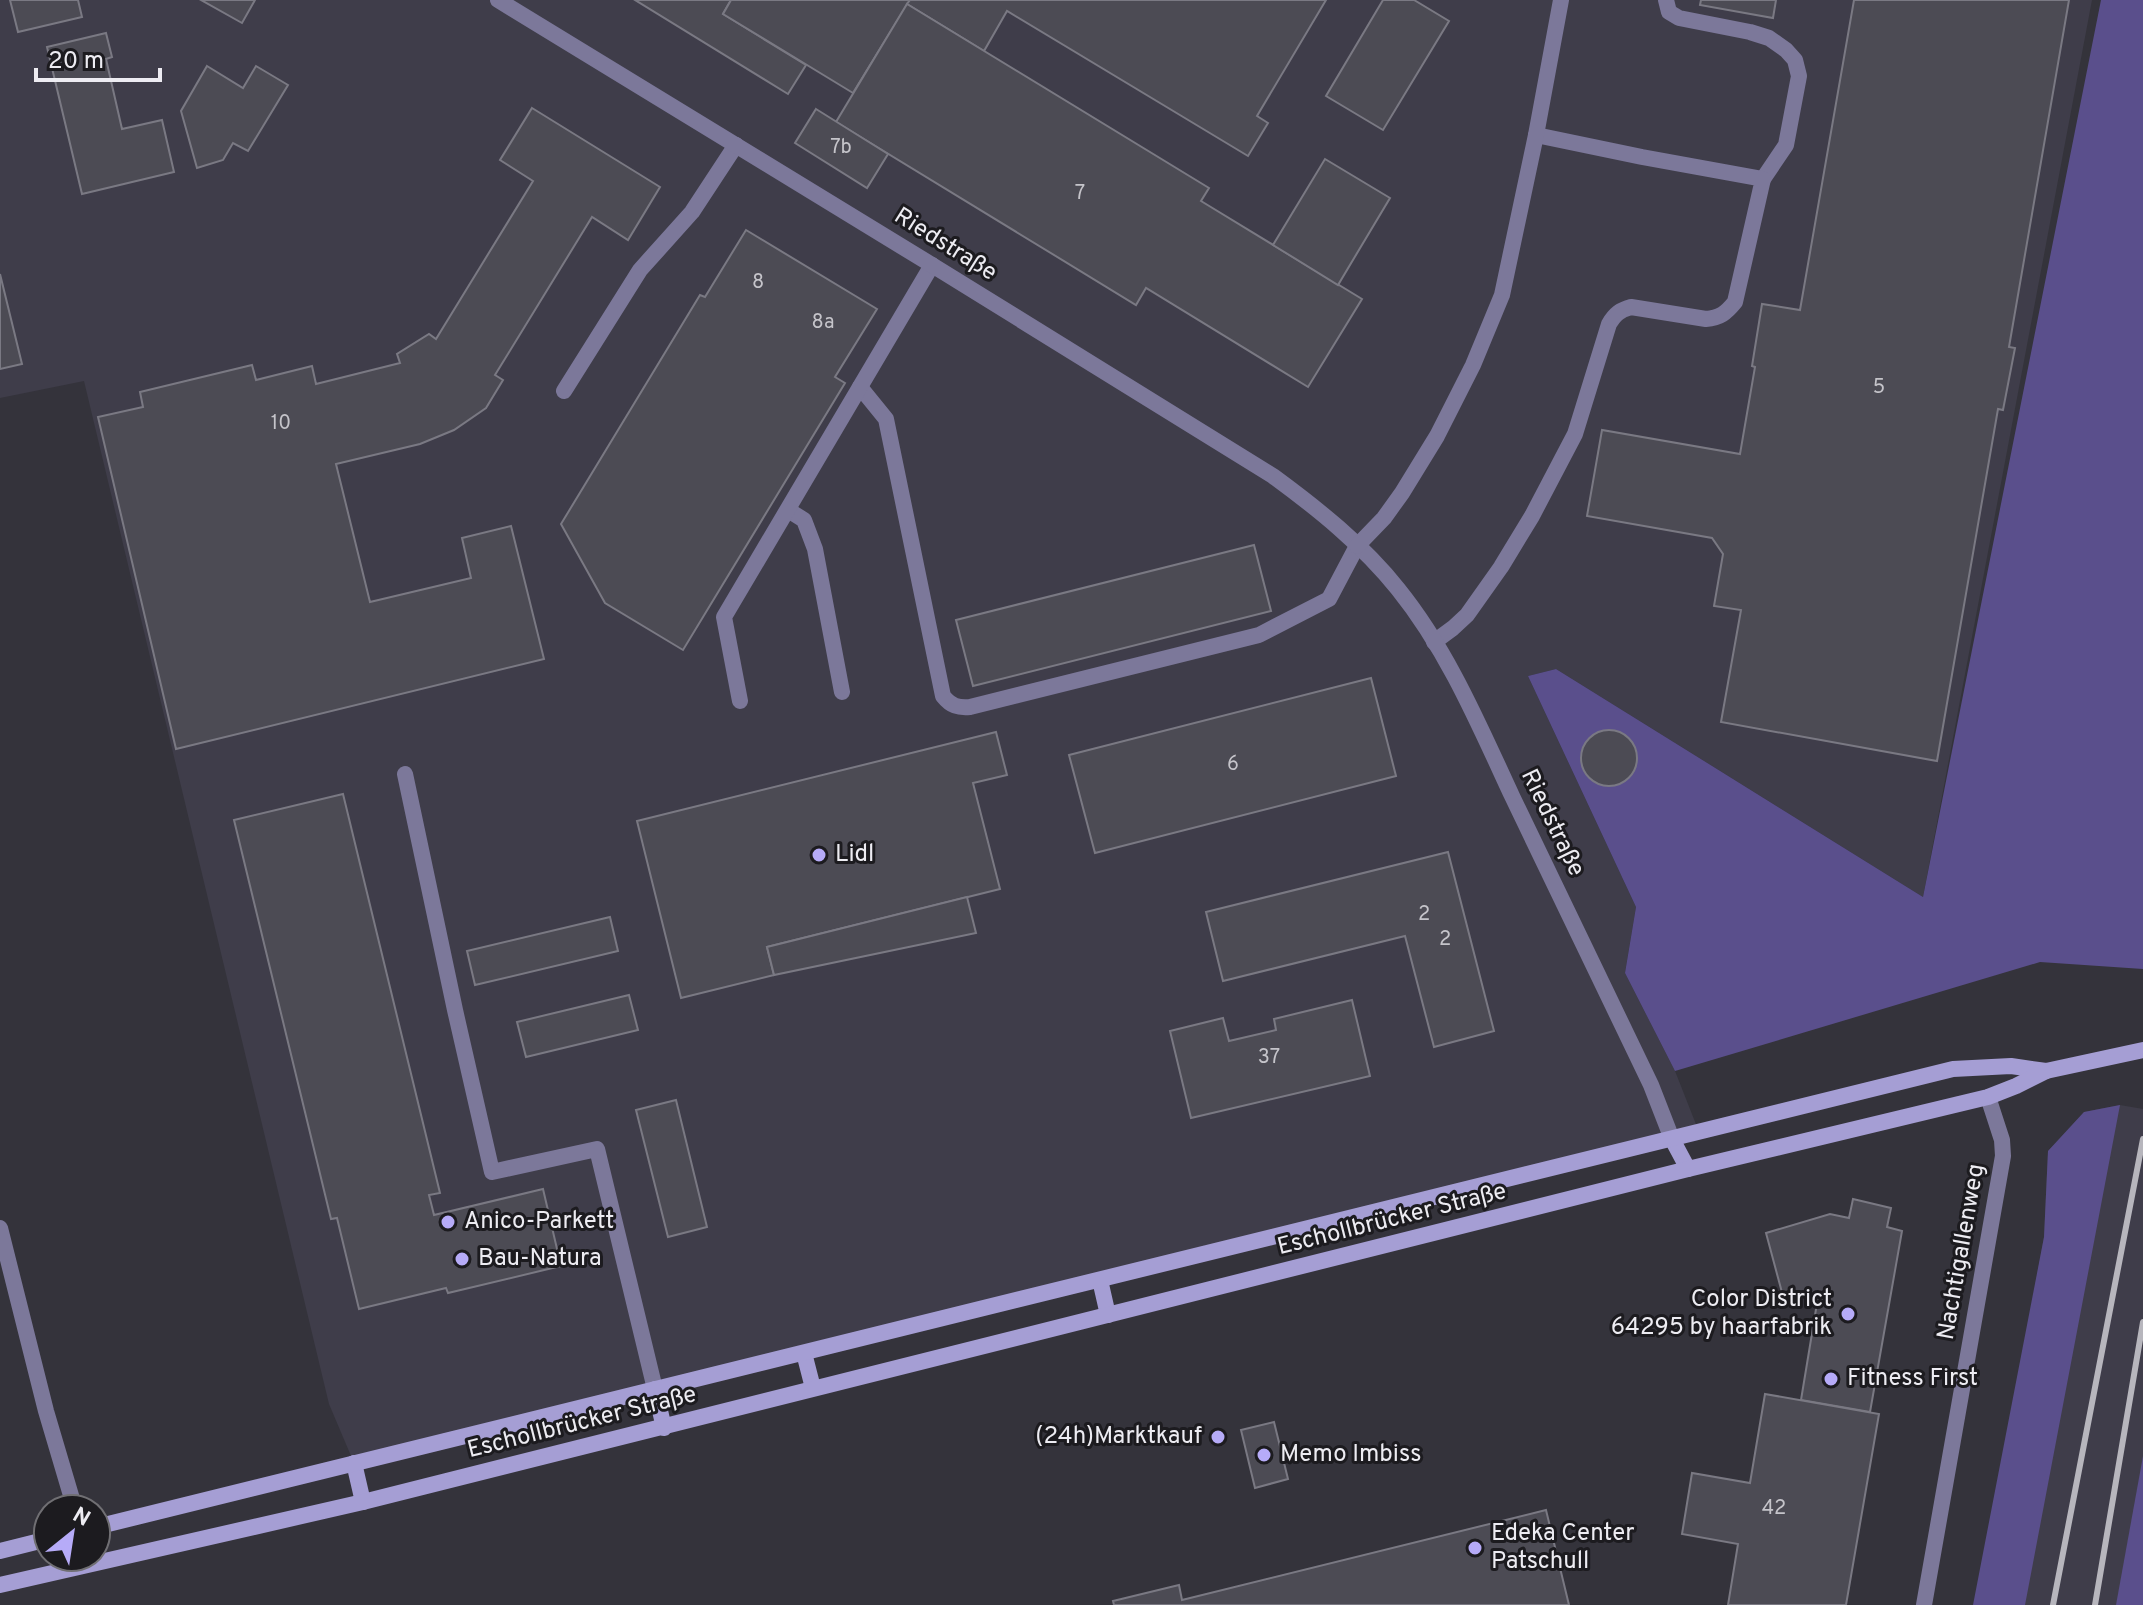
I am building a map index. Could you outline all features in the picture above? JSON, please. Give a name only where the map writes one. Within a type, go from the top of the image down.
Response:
[{"type":"main road","name":"Eschollbrücker Straße","points":[[112,1555],[363,1502],[664,1428],[1688,1169],[1988,1097],[2046,1071],[2143,1050]]},
{"type":"main road","name":"Eschollbrücker Straße","points":[[112,1523],[1953,1069],[2011,1066],[2046,1071]]},
{"type":"main road","points":[[1672,1139],[1688,1169]]},
{"type":"main road","points":[[1100,1280],[1108,1315]]},
{"type":"main road","points":[[804,1353],[813,1388]]},
{"type":"main road","points":[[655,1389],[664,1428]]},
{"type":"main road","points":[[354,1463],[363,1502]]},
{"type":"main road","points":[[0,1551],[32,1543]]},
{"type":"main road","name":"Eschollbrücker Straße","points":[[0,1585],[42,1573]]},
{"type":"street","name":"Riedstraße","points":[[498,0],[1273,476],[1314,507],[1357,546],[1398,589],[1434,642],[1465,697],[1651,1085],[1672,1139]]},
{"type":"street","points":[[860,387],[886,419],[943,696],[949,704],[959,708],[970,707],[1259,635],[1329,599],[1357,546],[1384,518],[1437,436],[1473,365],[1502,295],[1561,0]]},
{"type":"street","points":[[1434,642],[1467,615],[1532,516],[1575,434],[1614,314],[1631,307],[1717,318],[1735,302],[1763,179],[1786,145],[1799,76],[1795,60],[1769,38],[1679,18],[1669,12],[1666,0]]},
{"type":"street","points":[[1536,135],[1763,179]]},
{"type":"street","points":[[564,391],[640,270],[692,212],[736,145]]},
{"type":"street","points":[[740,701],[724,617],[932,265]]},
{"type":"street","points":[[788,510],[804,520],[815,549],[842,692]]},
{"type":"street","points":[[405,774],[492,1172],[597,1149],[655,1389]]},
{"type":"street","name":"Nachtigallenweg","points":[[1924,1605],[2003,1156],[2002,1140],[1988,1097]]},
{"type":"street","points":[[0,1228],[46,1411],[70,1493]]},
{"type":"shaded area","points":[[0,0],[2092,0],[1923,897],[1556,669],[1528,676],[1636,907],[1625,973],[1675,1071],[1699,1132],[354,1463],[329,1404],[84,381],[0,398]]},
{"type":"shaded area","points":[[2101,0],[2143,0],[2143,969],[2040,962],[1675,1071],[1625,973],[1636,907],[1528,676],[1556,669],[1923,897]]},
{"type":"shaded area","points":[[2120,1105],[2143,1109],[2143,1605],[1977,1605],[2044,1237],[2048,1151],[2084,1112]]},
{"type":"shaded area","points":[[2120,1105],[2025,1605],[1973,1605],[2044,1237],[2048,1151],[2084,1112]]},
{"type":"shaded area","points":[[2143,1456],[2143,1605],[2116,1605]]},
{"type":"building","points":[[10,0],[78,0],[82,17],[18,32]]},
{"type":"building","points":[[201,0],[255,0],[242,23]]},
{"type":"building","points":[[635,0],[731,0],[723,14],[806,65],[788,94]]},
{"type":"building","points":[[731,0],[910,0],[853,93],[723,14]]},
{"type":"building","points":[[910,0],[1326,0],[1257,116],[1268,123],[1248,156],[1007,11],[984,51],[907,4]]},
{"type":"building","points":[[1383,0],[1414,0],[1449,21],[1383,130],[1326,96]]},
{"type":"building","points":[[1701,0],[1776,0],[1773,18],[1700,5]]},
{"type":"building","points":[[1854,0],[2069,0],[2009,347],[2015,348],[2003,410],[1998,409],[1937,761],[1721,722],[1741,610],[1714,606],[1723,554],[1712,538],[1587,516],[1602,430],[1740,454],[1762,304],[1800,310]]},
{"type":"building","points":[[907,4],[1209,188],[1201,201],[1362,299],[1308,387],[1146,288],[1136,305],[836,122]]},
{"type":"building","points":[[106,33],[112,57],[106,59],[122,129],[162,120],[174,172],[82,194],[47,47]]},
{"type":"building","points":[[207,66],[243,88],[256,66],[288,85],[248,151],[233,143],[223,160],[197,168],[181,111]]},
{"type":"building","points":[[532,108],[660,187],[628,240],[592,217],[495,375],[503,380],[486,408],[454,430],[420,444],[336,464],[370,602],[471,578],[462,538],[511,526],[544,659],[176,749],[98,417],[143,407],[140,392],[252,365],[256,380],[312,366],[316,384],[400,363],[397,354],[429,334],[436,339],[533,181],[500,160]]},
{"type":"building","points":[[816,109],[888,154],[867,188],[795,143]]},
{"type":"building","points":[[1325,159],[1390,198],[1338,285],[1273,245]]},
{"type":"building","points":[[746,230],[877,309],[835,377],[845,383],[683,650],[605,603],[561,524],[700,295],[705,297]]},
{"type":"building","points":[[0,274],[22,364],[0,369]]},
{"type":"building","points":[[1254,545],[1271,611],[973,686],[956,620]]},
{"type":"building","points":[[1371,678],[1396,776],[1095,853],[1069,755]]},
{"type":"building","points":[[1609,730],[1629,738],[1637,758],[1629,778],[1609,786],[1589,778],[1581,758],[1589,738]]},
{"type":"building","name":"Lidl","points":[[996,732],[1007,775],[973,783],[1000,889],[767,947],[774,975],[681,998],[637,821]]},
{"type":"building","points":[[343,794],[440,1193],[429,1195],[434,1215],[543,1189],[561,1266],[448,1293],[446,1288],[359,1309],[337,1218],[331,1219],[234,820]]},
{"type":"building","points":[[1448,852],[1494,1031],[1434,1047],[1405,936],[1223,981],[1206,912]]},
{"type":"building","points":[[967,897],[976,933],[774,975],[767,947]]},
{"type":"building","points":[[610,917],[618,951],[475,985],[467,951]]},
{"type":"building","points":[[629,995],[638,1030],[526,1057],[517,1022]]},
{"type":"building","points":[[1352,1000],[1370,1076],[1191,1118],[1170,1031],[1223,1018],[1229,1041],[1276,1030],[1274,1019]]},
{"type":"building","points":[[676,1100],[707,1227],[668,1237],[636,1110]]},
{"type":"building","points":[[1853,1199],[1891,1208],[1887,1227],[1902,1231],[1870,1412],[1801,1400],[1819,1291],[1784,1300],[1766,1233],[1830,1214],[1849,1218]]},
{"type":"building","points":[[1765,1394],[1879,1414],[1846,1605],[1728,1605],[1738,1544],[1682,1534],[1692,1473],[1750,1483]]},
{"type":"building","name":"Memo Imbiss","points":[[1274,1422],[1288,1479],[1255,1488],[1241,1430]]},
{"type":"building","name":"Edeka Center Patschull","points":[[1546,1510],[1569,1605],[1114,1605],[1113,1601],[1179,1585],[1182,1600]]},
{"type":"railway","points":[[2053,1605],[2143,1139]]},
{"type":"railway","points":[[2095,1605],[2143,1322]]},
{"type":"place","name":"Lidl","points":[[819,855]]},
{"type":"place","name":"Anico-Parkett","points":[[448,1222]]},
{"type":"place","name":"Bau-Natura","points":[[462,1259]]},
{"type":"place","name":"Color District 64295 by haarfabrik","points":[[1848,1314]]},
{"type":"place","name":"Fitness First","points":[[1831,1379]]},
{"type":"place","name":"(24h)Marktkauf","points":[[1218,1437]]},
{"type":"place","name":"Memo Imbiss","points":[[1264,1455]]},
{"type":"place","name":"Edeka Center Patschull","points":[[1475,1548]]}]
